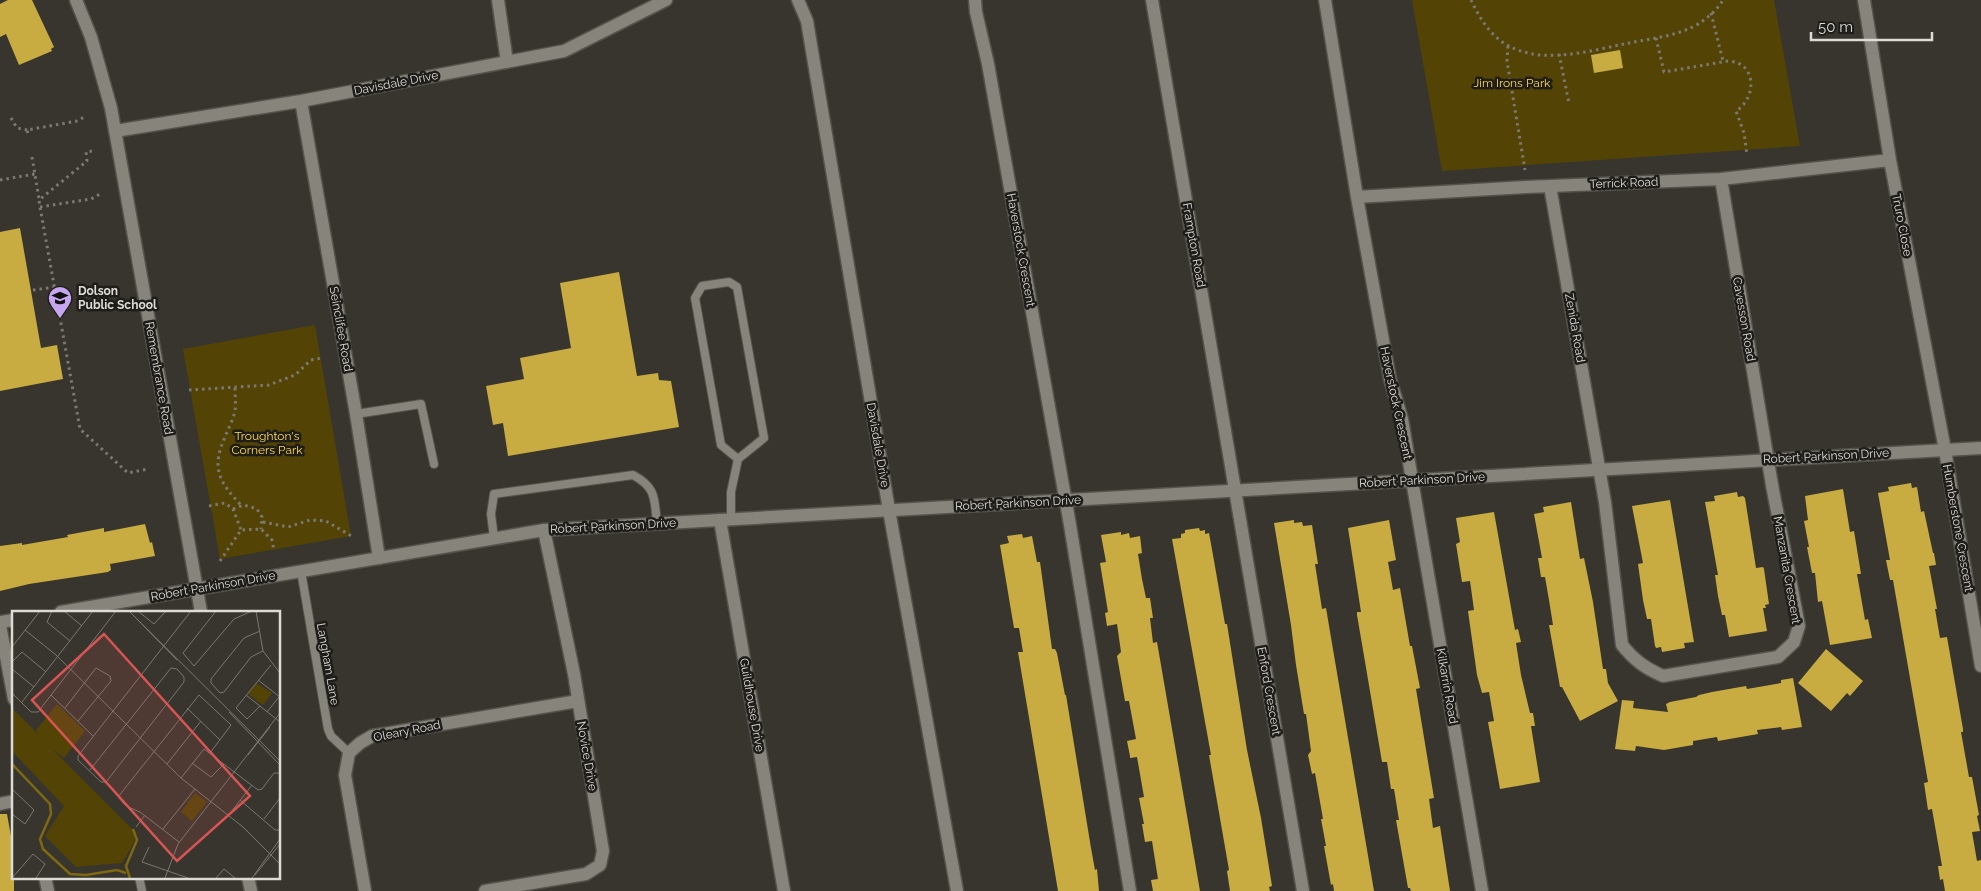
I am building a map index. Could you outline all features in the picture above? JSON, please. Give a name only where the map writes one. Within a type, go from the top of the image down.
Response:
[{"type":"street","name":"Remembrance Road","points":[[76,0],[103,73],[115,131],[201,611]]},
{"type":"street","points":[[498,0],[507,62]]},
{"type":"street","name":"Davisdale Drive","points":[[115,131],[301,101],[564,51],[666,0]]},
{"type":"street","name":"Davisdale Drive","points":[[798,0],[808,31],[889,510],[957,891]]},
{"type":"street","name":"Haverstock Crescent","points":[[975,0],[1066,500]]},
{"type":"street","name":"Frampton Road","points":[[1152,0],[1235,490]]},
{"type":"street","name":"Haverstock Crescent","points":[[1325,0],[1357,197],[1390,379],[1402,419],[1412,480]]},
{"type":"street","name":"Truro Close","points":[[1864,0],[1890,160],[1945,450]]},
{"type":"street","name":"Seinclifee Road","points":[[301,101],[356,414],[379,558]]},
{"type":"street","name":"Terrick Road","points":[[1357,197],[1721,179],[1890,160]]},
{"type":"street","name":"Cavesson Road","points":[[1721,179],[1768,460]]},
{"type":"street","name":"Zenida Road","points":[[1550,186],[1600,470]]},
{"type":"street","name":"Robert Parkinson Drive","points":[[76,611],[92,610],[197,589],[544,530],[1981,448]]},
{"type":"street","name":"Humberstone Crescent","points":[[1945,450],[1981,666]]},
{"type":"street","name":"Manzanita Crescent","points":[[1600,470],[1622,645],[1640,664],[1663,676],[1778,656],[1794,642],[1799,626],[1768,460]]},
{"type":"street","name":"Kilkarrin Road","points":[[1412,480],[1482,891]]},
{"type":"street","name":"Enford Crescent","points":[[1235,490],[1303,891]]},
{"type":"street","points":[[1066,500],[1130,891]]},
{"type":"street","name":"Guildhouse Drive","points":[[725,519],[784,891]]},
{"type":"street","name":"Novice Drive","points":[[485,891],[533,887],[586,874],[600,865],[603,851],[578,701],[544,530]]},
{"type":"street","points":[[0,624],[12,688]]},
{"type":"street","name":"Oleary Road","points":[[349,754],[360,743],[372,736],[578,701]]},
{"type":"street","points":[[349,754],[345,775],[365,891]]},
{"type":"street","points":[[45,878],[48,891]]},
{"type":"street","points":[[248,878],[251,891]]},
{"type":"lane","points":[[725,519],[738,460],[764,438],[737,287],[729,282],[702,286],[695,298],[721,445],[738,460]]},
{"type":"lane","points":[[356,414],[421,404],[434,464]]},
{"type":"lane","points":[[494,538],[490,514],[494,494],[633,475],[647,482],[654,496],[657,523]]},
{"type":"lane","name":"Langham Lane","points":[[301,571],[328,729],[331,736],[349,754]]},
{"type":"lane","points":[[139,878],[142,891]]},
{"type":"path","points":[[1471,0],[1478,15],[1489,29],[1508,46],[1523,52],[1542,55],[1559,54],[1670,36],[1690,28],[1723,0]]},
{"type":"path","points":[[1711,12],[1723,61]]},
{"type":"path","points":[[1656,38],[1664,72],[1723,61],[1736,61],[1743,65],[1751,84],[1751,92],[1746,101],[1736,111],[1744,133],[1747,155]]},
{"type":"path","points":[[1508,46],[1507,61],[1525,170]]},
{"type":"path","points":[[1559,54],[1569,103]]},
{"type":"path","points":[[11,118],[17,128],[28,131],[77,121],[86,116]]},
{"type":"path","points":[[39,200],[87,162],[86,152],[92,151]]},
{"type":"path","points":[[32,157],[80,429],[128,473],[148,469]]},
{"type":"path","points":[[0,180],[35,174]]},
{"type":"path","points":[[40,207],[91,199],[100,194]]},
{"type":"path","points":[[33,290],[55,287]]},
{"type":"path","points":[[189,390],[269,385],[294,375],[311,360],[322,358]]},
{"type":"path","points":[[235,388],[235,411],[220,450],[217,467],[223,485],[241,506]]},
{"type":"path","points":[[209,506],[225,504],[233,509],[240,530]]},
{"type":"path","points":[[233,509],[248,505],[258,509],[263,522],[261,529]]},
{"type":"path","points":[[263,522],[288,527],[310,520],[326,521],[353,537]]},
{"type":"path","points":[[240,530],[261,529],[272,540],[274,551]]},
{"type":"path","points":[[220,561],[240,530]]},
{"type":"green space","name":"Jim Irons Park","points":[[1412,0],[1774,0],[1800,146],[1442,171]]},
{"type":"green space","name":"Troughton's Corners Park","points":[[315,325],[351,536],[220,559],[183,349]]},
{"type":"building","points":[[8,0],[32,0],[54,47],[51,49],[52,51],[19,65],[6,34],[0,37],[0,4]]},
{"type":"building","points":[[1620,50],[1623,68],[1594,73],[1591,55]]},
{"type":"building","points":[[20,228],[41,348],[57,345],[63,379],[0,391],[0,232]]},
{"type":"building","points":[[619,272],[637,376],[658,373],[659,380],[671,381],[679,427],[508,456],[503,423],[493,425],[486,386],[524,379],[520,358],[571,348],[560,283]]},
{"type":"building","points":[[1911,483],[1912,488],[1917,487],[1921,512],[1924,511],[1934,553],[1936,565],[1929,566],[1937,609],[1935,609],[1940,638],[1947,637],[1963,729],[1963,732],[1961,732],[1969,777],[1972,777],[1979,815],[1977,816],[1980,831],[1972,832],[1977,861],[1981,860],[1981,891],[1945,891],[1943,879],[1940,880],[1938,866],[1942,866],[1932,809],[1928,810],[1924,783],[1928,782],[1893,580],[1890,580],[1886,560],[1890,560],[1878,493],[1889,491],[1888,487]]},
{"type":"building","points":[[1843,489],[1850,532],[1854,531],[1861,574],[1857,574],[1865,620],[1868,619],[1872,638],[1830,645],[1822,601],[1818,602],[1815,573],[1812,573],[1807,547],[1809,547],[1804,521],[1808,520],[1805,496]]},
{"type":"building","points":[[1737,492],[1738,497],[1743,496],[1745,498],[1756,568],[1763,567],[1764,569],[1769,604],[1765,605],[1766,608],[1763,608],[1767,631],[1729,637],[1725,615],[1722,615],[1718,596],[1715,575],[1718,575],[1705,502],[1715,501],[1714,496]]},
{"type":"building","points":[[1670,500],[1694,642],[1684,643],[1685,648],[1662,652],[1661,647],[1656,648],[1655,646],[1651,619],[1647,619],[1643,600],[1638,564],[1643,563],[1632,506]]},
{"type":"building","points":[[1571,502],[1580,559],[1584,558],[1593,602],[1603,669],[1606,669],[1608,683],[1618,701],[1580,721],[1562,687],[1560,687],[1549,625],[1553,625],[1549,600],[1545,577],[1541,577],[1538,558],[1542,558],[1534,514],[1544,512],[1543,507]]},
{"type":"building","points":[[1494,512],[1515,630],[1518,629],[1521,642],[1516,643],[1530,713],[1533,713],[1535,726],[1531,726],[1540,782],[1500,789],[1488,722],[1494,721],[1489,692],[1482,693],[1477,675],[1468,611],[1474,610],[1470,581],[1462,582],[1456,544],[1460,542],[1456,518]]},
{"type":"building","points":[[1294,520],[1294,523],[1302,522],[1303,526],[1312,525],[1318,564],[1315,564],[1322,609],[1326,608],[1374,891],[1334,891],[1333,884],[1331,885],[1315,773],[1312,774],[1308,755],[1311,751],[1306,714],[1304,714],[1274,523]]},
{"type":"building","points":[[1389,520],[1396,560],[1388,562],[1393,590],[1400,588],[1410,646],[1412,646],[1420,688],[1416,689],[1434,798],[1429,799],[1433,828],[1440,826],[1450,891],[1411,891],[1408,888],[1396,820],[1399,820],[1394,789],[1391,789],[1387,762],[1382,762],[1357,615],[1357,612],[1361,612],[1348,528]]},
{"type":"building","points":[[145,524],[155,556],[110,564],[111,570],[108,572],[29,584],[0,591],[0,546],[22,543],[22,545],[68,537],[67,535],[104,528],[104,532]]},
{"type":"building","points":[[1199,528],[1200,531],[1205,530],[1205,534],[1209,533],[1225,624],[1227,624],[1247,750],[1272,886],[1269,887],[1270,891],[1230,891],[1227,871],[1229,870],[1209,755],[1211,755],[1172,539],[1181,538],[1181,534],[1185,533],[1185,530]]},
{"type":"building","points":[[1121,532],[1121,535],[1129,533],[1130,538],[1140,536],[1142,553],[1138,554],[1142,579],[1146,598],[1150,598],[1153,618],[1150,618],[1153,643],[1157,642],[1200,891],[1153,891],[1151,880],[1158,879],[1152,841],[1145,842],[1139,798],[1144,797],[1137,757],[1130,758],[1127,741],[1136,739],[1129,701],[1125,701],[1117,656],[1121,652],[1117,624],[1107,626],[1105,613],[1108,612],[1100,563],[1106,562],[1101,535]]},
{"type":"building","points":[[1022,534],[1023,538],[1032,536],[1037,562],[1040,562],[1052,649],[1055,649],[1057,653],[1066,695],[1095,870],[1097,869],[1099,891],[1058,891],[1018,652],[1023,652],[1019,628],[1014,628],[1000,545],[1009,543],[1007,536]]},
{"type":"building","points":[[1826,649],[1863,681],[1850,696],[1847,693],[1831,711],[1798,683]]},
{"type":"building","points":[[1793,678],[1802,727],[1782,730],[1781,727],[1757,730],[1758,734],[1718,741],[1717,737],[1693,741],[1693,745],[1664,750],[1636,746],[1635,751],[1615,749],[1622,700],[1634,701],[1633,708],[1668,712],[1666,704],[1670,702],[1746,686],[1747,689],[1781,683],[1781,680]]},
{"type":"building","points":[[0,814],[7,814],[12,842],[14,891],[0,891]]},
{"type":"place","name":"Dolson Public School","points":[[60,319]]}]
